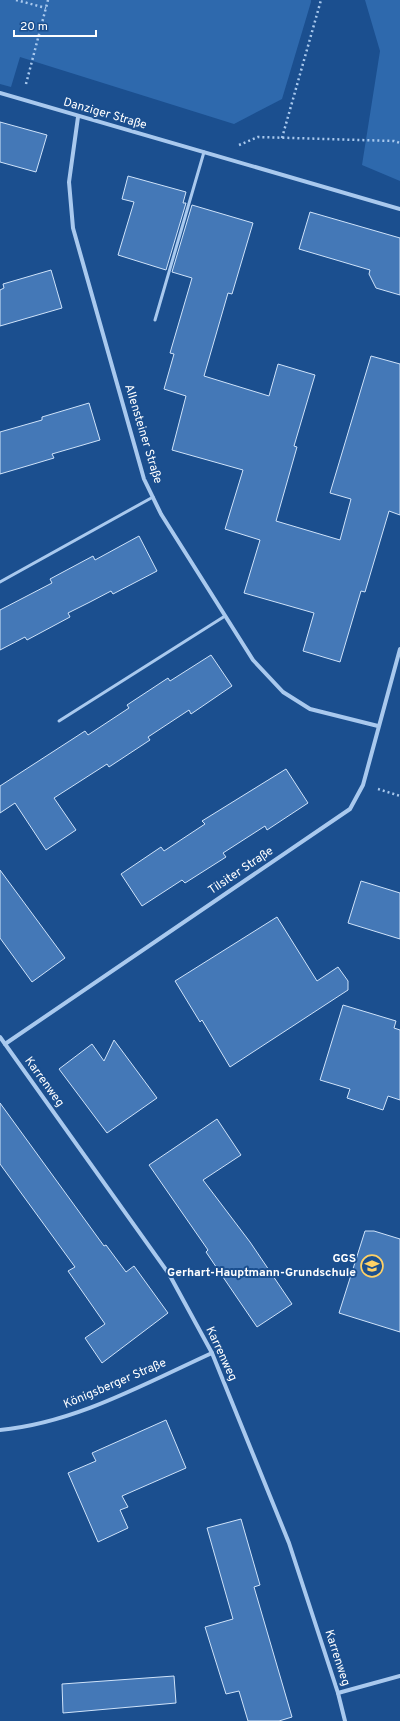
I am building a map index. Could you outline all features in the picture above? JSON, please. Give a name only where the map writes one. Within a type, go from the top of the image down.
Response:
[{"type":"street","name":"Danziger Straße","points":[[0,93],[78,117],[400,209]]},
{"type":"street","name":"Allensteiner Straße","points":[[78,117],[69,182],[73,228],[144,479],[161,514],[253,660],[283,692],[310,709],[378,726]]},
{"type":"street","name":"Tilsiter Straße","points":[[5,1044],[350,809],[363,785],[400,649]]},
{"type":"street","name":"Karrenweg","points":[[0,1037],[169,1274],[212,1353],[289,1543],[338,1693],[345,1721]]},
{"type":"street","name":"Königsberger Straße","points":[[0,1430],[69,1416],[212,1353]]},
{"type":"street","points":[[338,1693],[400,1676]]},
{"type":"lane","points":[[155,320],[204,152]]},
{"type":"lane","points":[[0,582],[153,497]]},
{"type":"lane","points":[[59,721],[225,616]]},
{"type":"path","points":[[16,0],[46,8]]},
{"type":"path","points":[[22,100],[48,0]]},
{"type":"path","points":[[282,138],[321,0]]},
{"type":"path","points":[[217,156],[258,137],[400,143]]},
{"type":"path","points":[[363,785],[400,796]]},
{"type":"shaded area","points":[[0,0],[311,0],[311,2],[282,99],[234,124],[20,57],[11,87],[0,84]]},
{"type":"shaded area","points":[[365,0],[400,0],[400,181],[362,165],[380,51]]},
{"type":"building","points":[[0,122],[47,135],[36,172],[0,162]]},
{"type":"building","points":[[128,176],[186,192],[183,203],[186,203],[166,270],[118,255],[134,202],[122,199]]},
{"type":"building","points":[[192,205],[253,223],[232,294],[228,293],[204,376],[269,396],[278,364],[315,375],[294,446],[297,447],[276,521],[340,540],[351,499],[330,493],[371,356],[400,364],[400,515],[389,511],[365,592],[361,591],[340,662],[303,651],[314,613],[244,593],[260,540],[225,529],[243,470],[172,450],[186,396],[164,389],[174,354],[170,353],[192,278],[172,272]]},
{"type":"building","points":[[310,212],[400,238],[400,295],[376,288],[369,274],[370,270],[299,249]]},
{"type":"building","points":[[51,270],[62,308],[0,326],[0,290],[4,288],[3,284]]},
{"type":"building","points":[[89,403],[100,440],[52,454],[54,458],[0,474],[0,432],[42,420],[42,417]]},
{"type":"building","points":[[139,536],[157,571],[113,594],[111,591],[68,613],[70,617],[27,640],[25,637],[0,650],[0,610],[52,583],[50,579],[93,556],[95,560]]},
{"type":"building","points":[[211,655],[232,686],[191,714],[189,710],[148,737],[150,740],[109,767],[107,764],[54,798],[76,830],[46,850],[15,803],[0,813],[0,786],[85,731],[88,735],[129,708],[127,705],[168,678],[170,681]]},
{"type":"building","points":[[286,769],[308,803],[267,830],[265,826],[223,853],[226,857],[185,883],[182,880],[142,906],[121,874],[161,847],[164,851],[205,824],[202,821]]},
{"type":"building","points":[[0,870],[65,958],[32,982],[0,938]]},
{"type":"building","points":[[361,881],[400,893],[400,939],[348,923]]},
{"type":"building","points":[[277,917],[317,981],[338,967],[348,981],[348,990],[230,1067],[202,1020],[200,1022],[175,981]]},
{"type":"building","points":[[343,1005],[396,1021],[394,1028],[400,1030],[400,1100],[388,1096],[383,1110],[347,1098],[350,1089],[320,1080]]},
{"type":"building","points":[[114,1040],[157,1098],[107,1133],[59,1069],[92,1044],[104,1061]]},
{"type":"building","points":[[0,1103],[104,1246],[106,1245],[126,1272],[134,1266],[168,1313],[102,1363],[85,1338],[105,1324],[68,1271],[75,1267],[0,1164]]},
{"type":"building","points":[[217,1119],[241,1155],[203,1180],[250,1242],[292,1304],[257,1327],[206,1252],[208,1250],[149,1165]]},
{"type":"building","points":[[365,1231],[374,1231],[400,1239],[400,1332],[339,1313]]},
{"type":"building","points":[[166,1420],[186,1468],[122,1496],[128,1507],[120,1510],[128,1528],[98,1542],[68,1473],[96,1461],[92,1453]]},
{"type":"building","points":[[241,1519],[260,1585],[254,1587],[292,1717],[279,1721],[248,1721],[239,1691],[226,1694],[205,1627],[233,1619],[207,1528]]},
{"type":"building","points":[[174,1676],[176,1703],[63,1713],[62,1684]]},
{"type":"place","name":"GGS Gerhart-Hauptmann-Grundschule","points":[[372,1266]]}]
